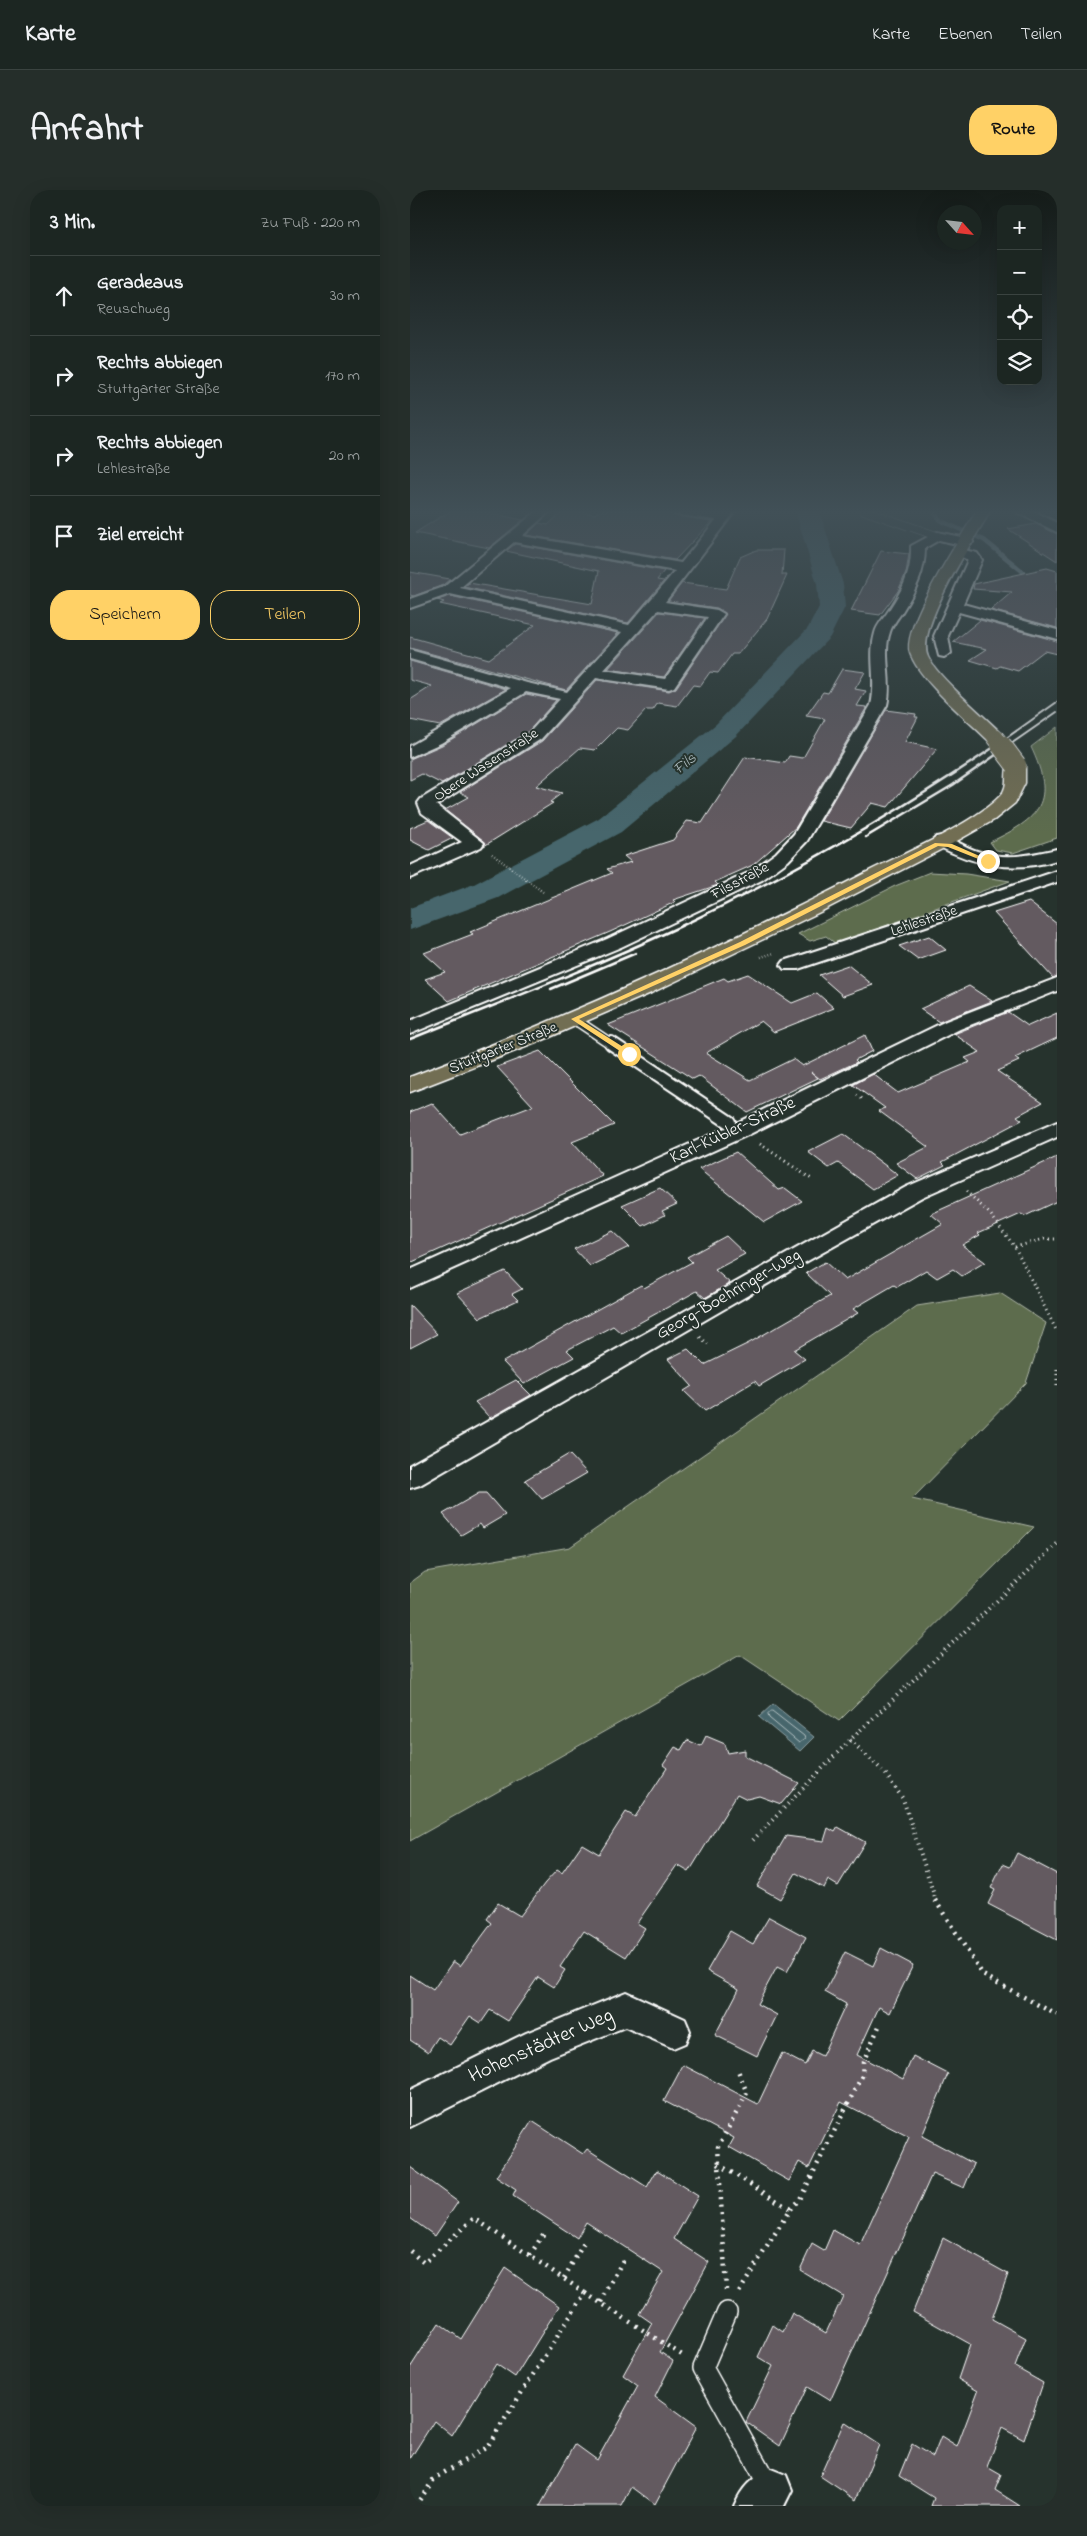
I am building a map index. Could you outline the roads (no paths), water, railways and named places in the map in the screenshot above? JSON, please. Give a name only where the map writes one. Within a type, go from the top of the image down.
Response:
[{"type":"main road","name":"Stuttgarter Straße","points":[[410,1085],[574,1019],[743,944],[943,844],[990,814],[1009,798],[1018,782],[1016,764],[995,736],[927,670],[920,658],[916,646],[925,618]]},
{"type":"street","points":[[576,618],[631,630]]},
{"type":"street","name":"Obere Wasenstraße","points":[[410,874],[475,842],[428,810],[427,803],[535,736],[642,618]]},
{"type":"street","points":[[592,673],[669,684],[714,618]]},
{"type":"street","name":"Filsstraße","points":[[410,1028],[614,943],[756,876],[782,857],[801,837],[879,705],[884,690],[879,648],[883,630],[890,618]]},
{"type":"street","points":[[944,653],[940,636],[949,618]]},
{"type":"street","points":[[997,618],[1057,635]]},
{"type":"street","points":[[410,654],[524,687],[571,697]]},
{"type":"street","points":[[410,752],[436,740],[524,687]]},
{"type":"street","points":[[410,732],[436,740]]},
{"type":"street","points":[[943,844],[988,861],[1009,864],[1034,862],[1057,854]]},
{"type":"street","name":"Lehlestraße","points":[[791,965],[1057,876]]},
{"type":"street","name":"Karl-Kübler-Straße","points":[[410,1280],[740,1130],[953,1025],[1057,984]]},
{"type":"street","name":"Georg-Boehringer-Weg","points":[[410,1478],[787,1262],[914,1192],[1057,1129]]},
{"type":"street","name":"Hohenstädter Weg","points":[[410,2109],[538,2045],[626,2009],[672,2031]]},
{"type":"lane","points":[[574,1019],[729,1122]]},
{"type":"lane","points":[[728,2312],[703,2368],[763,2498]]},
{"type":"water","points":[[773,1704],[814,1737],[800,1751],[759,1717]]},
{"type":"waterway","name":"Fils","points":[[410,920],[486,891],[610,825],[726,730],[820,631],[826,618]]},
{"type":"railway","points":[[995,746],[1057,702]]},
{"type":"railway","points":[[1008,746],[1057,712]]},
{"type":"railway","points":[[410,1039],[612,957],[720,907],[801,865],[881,819],[997,745]]},
{"type":"railway","points":[[866,837],[953,785],[1010,745]]},
{"type":"railway","points":[[551,989],[636,953]]}]
